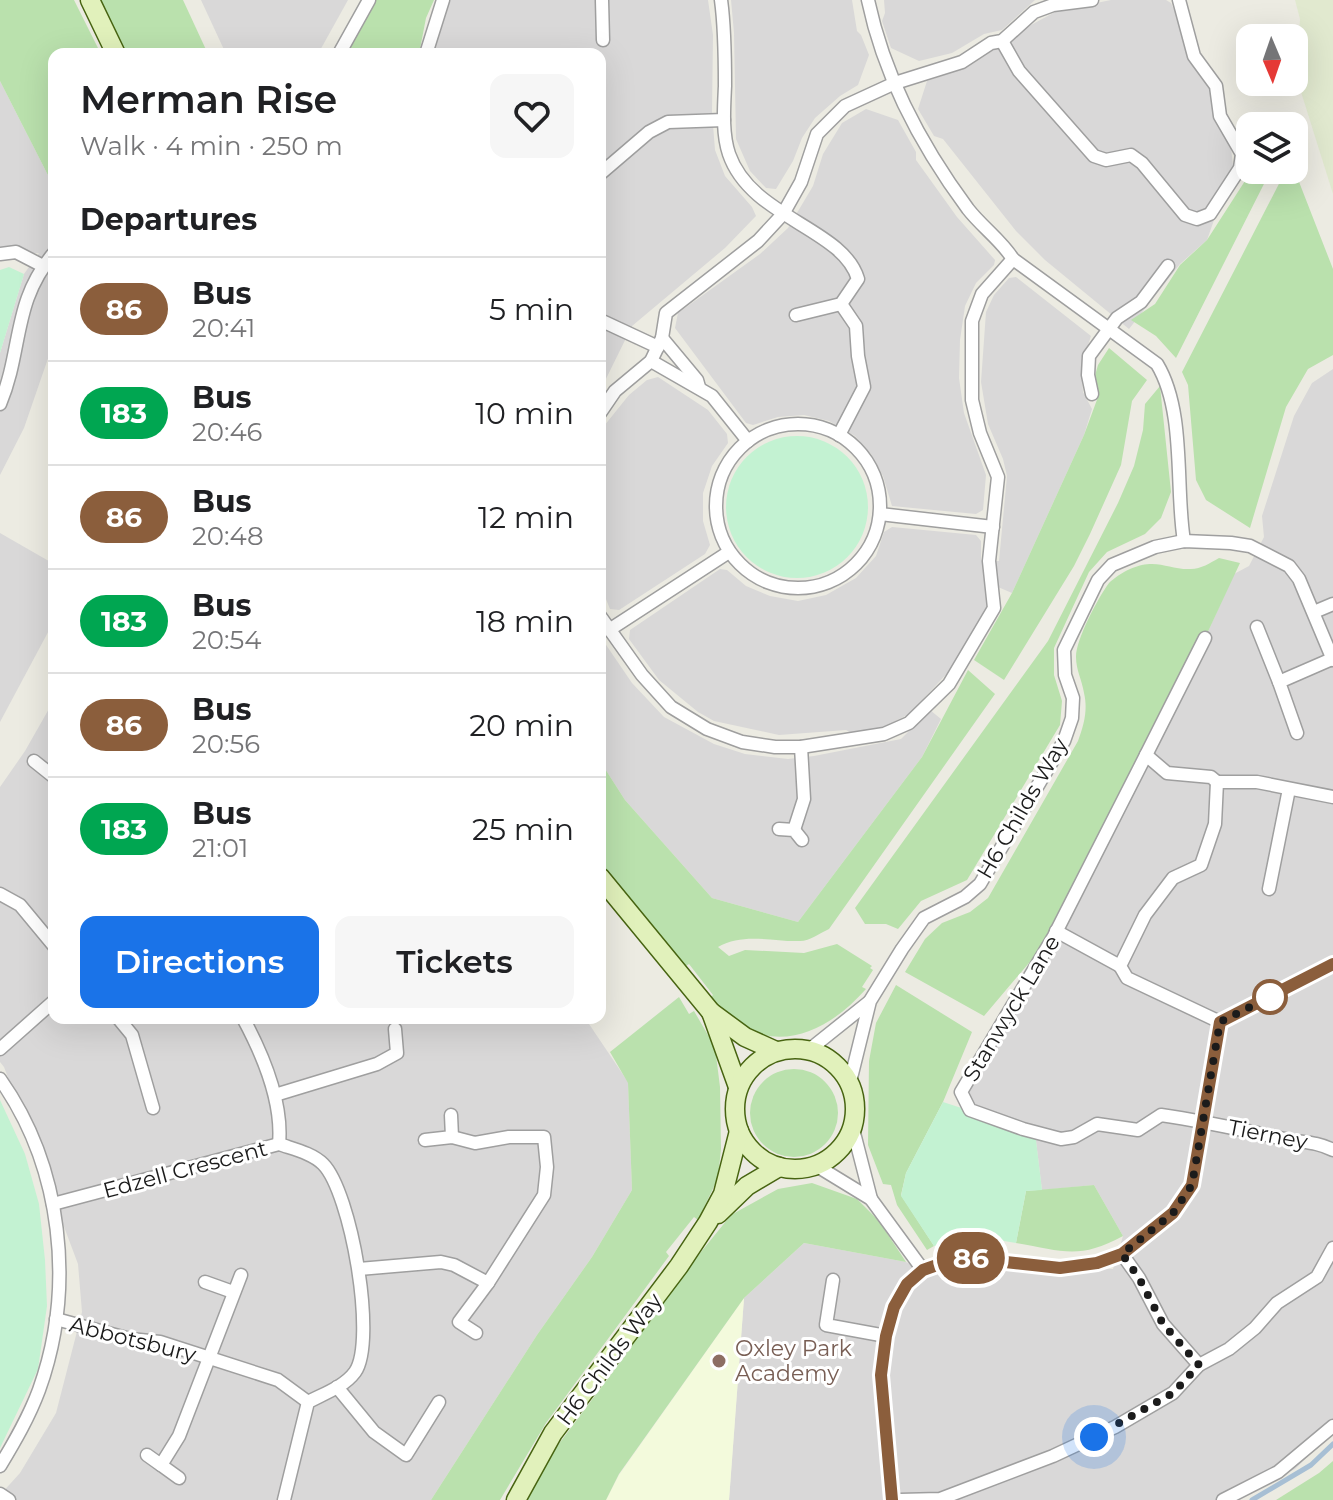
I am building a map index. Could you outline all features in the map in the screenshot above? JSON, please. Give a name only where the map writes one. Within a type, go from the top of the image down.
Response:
[{"type":"street","points":[[90,0],[113,48]]},
{"type":"street","points":[[342,48],[369,0]]},
{"type":"street","points":[[428,48],[443,0]]},
{"type":"street","points":[[602,0],[603,40]]},
{"type":"street","points":[[721,0],[725,50],[724,120],[729,154],[751,190],[842,252],[855,267],[858,279],[841,304],[796,315]]},
{"type":"street","points":[[868,0],[875,31],[895,83],[924,145],[971,212],[1004,245],[1013,259],[1157,364],[1165,377],[1173,416],[1184,541]]},
{"type":"street","points":[[606,404],[615,391],[651,361],[660,343],[666,313],[758,241],[783,214],[801,182],[817,134],[845,106],[895,83],[962,62],[991,43],[1002,41],[1034,12],[1053,5],[1092,0]]},
{"type":"street","points":[[1002,41],[1019,71],[1094,156],[1106,160],[1131,155],[1142,163],[1185,215],[1197,219],[1210,214],[1240,168],[1242,154],[1220,116],[1216,86],[1194,56],[1179,0]]},
{"type":"street","points":[[606,169],[649,132],[668,122],[724,120]]},
{"type":"street","points":[[0,254],[16,252],[43,266]]},
{"type":"street","points":[[606,625],[642,675],[671,707],[707,729],[742,742],[801,747],[884,734],[909,723],[949,684],[994,608],[989,561],[998,477],[980,433],[972,400],[972,321],[982,294],[1013,259]]},
{"type":"street","points":[[0,404],[9,383],[23,308],[33,281],[48,260]]},
{"type":"street","points":[[1092,394],[1088,375],[1089,356],[1117,318],[1141,302],[1168,266]]},
{"type":"street","points":[[839,435],[864,387],[856,326],[841,304]]},
{"type":"street","points":[[606,322],[660,343],[697,380],[699,387]]},
{"type":"street","points":[[651,361],[712,396],[748,441]]},
{"type":"street","points":[[792,424],[816,426],[839,435],[857,449],[871,468],[879,490],[880,514],[874,536],[863,556],[847,572],[823,584],[797,588],[771,584],[747,571],[729,552],[719,530],[716,505],[720,481],[731,459],[748,441],[769,429],[792,424]]},
{"type":"street","points":[[880,514],[993,527]]},
{"type":"street","name":"H6 Childs Way","points":[[850,1082],[873,997],[902,949],[924,918],[965,897],[980,884],[1064,741],[1072,718],[1073,698],[1065,675],[1064,650],[1098,580],[1112,565],[1155,547],[1184,541],[1250,546],[1289,566],[1299,579],[1333,660]]},
{"type":"street","points":[[609,630],[729,552]]},
{"type":"street","points":[[1314,612],[1333,604]]},
{"type":"street","points":[[1257,627],[1297,733]]},
{"type":"street","name":"Stanwyck Lane","points":[[1202,1121],[1161,1115],[1138,1130],[1097,1124],[1074,1137],[1061,1139],[970,1110],[961,1092],[1056,931],[1205,638]]},
{"type":"street","points":[[1279,682],[1333,660]]},
{"type":"street","points":[[779,829],[798,835],[804,799],[801,747]]},
{"type":"street","points":[[1146,755],[1167,773],[1211,777],[1217,782],[1257,782],[1333,797]]},
{"type":"street","points":[[34,761],[48,772]]},
{"type":"street","points":[[1120,966],[1145,915],[1173,878],[1201,865],[1215,824],[1217,782]]},
{"type":"street","points":[[1269,889],[1289,789]]},
{"type":"street","points":[[606,884],[711,1012],[745,1037],[776,1051]]},
{"type":"street","points":[[0,894],[20,905],[48,939]]},
{"type":"street","points":[[1056,931],[1120,966],[1127,978],[1220,1022]]},
{"type":"street","points":[[1220,1022],[1333,964]]},
{"type":"street","name":"H6 Childs Way","points":[[809,1050],[873,997]]},
{"type":"street","points":[[0,1049],[48,1006]]},
{"type":"street","points":[[711,1012],[738,1087]]},
{"type":"street","points":[[892,1500],[881,1375],[886,1336],[894,1307],[907,1284],[923,1270],[960,1257],[1060,1268],[1097,1263],[1122,1254],[1173,1213],[1192,1185],[1220,1022]]},
{"type":"street","points":[[123,1024],[132,1035],[153,1108]]},
{"type":"street","points":[[245,1024],[275,1095],[281,1123],[279,1144]]},
{"type":"street","points":[[275,1095],[377,1064],[397,1053],[395,1029]]},
{"type":"street","points":[[792,1048],[809,1050],[833,1062],[850,1082],[855,1097],[853,1129],[832,1157],[817,1166],[798,1169],[779,1167],[762,1160],[748,1147],[739,1131],[735,1116],[738,1087],[747,1071],[760,1059],[776,1051],[792,1048]]},
{"type":"street","points":[[0,1079],[17,1101],[49,1181],[59,1262],[56,1319],[40,1388],[23,1428],[0,1466]]},
{"type":"street","points":[[451,1115],[452,1137]]},
{"type":"street","name":"Tierney","points":[[1202,1121],[1290,1141],[1317,1142],[1333,1150]]},
{"type":"street","points":[[853,1129],[871,1199],[923,1270]]},
{"type":"street","name":"H6 Childs Way","points":[[516,1500],[553,1433],[679,1266],[708,1222],[723,1194],[739,1131]]},
{"type":"street","points":[[425,1140],[452,1137],[475,1143],[509,1137],[544,1137],[547,1167],[544,1195],[488,1283],[459,1322],[476,1333]]},
{"type":"street","name":"Edzell Crescent","points":[[53,1204],[279,1144],[301,1151],[323,1164],[343,1198],[359,1269],[364,1346],[355,1372],[337,1387],[308,1402]]},
{"type":"street","points":[[817,1166],[871,1199]]},
{"type":"street","name":"H6 Childs Way","points":[[708,1222],[747,1186],[779,1167]]},
{"type":"street","points":[[900,1500],[940,1499],[1053,1456],[1115,1427],[1173,1393],[1199,1365],[1229,1349],[1255,1328],[1277,1303],[1317,1277],[1333,1248]]},
{"type":"street","points":[[1122,1254],[1139,1278],[1163,1324],[1199,1365]]},
{"type":"street","points":[[359,1269],[441,1262],[454,1265],[488,1283]]},
{"type":"street","name":"Abbotsbury","points":[[161,1465],[179,1436],[241,1275]]},
{"type":"street","points":[[833,1280],[826,1325],[886,1336]]},
{"type":"street","points":[[205,1282],[233,1292]]},
{"type":"street","name":"Abbotsbury","points":[[56,1319],[130,1339],[160,1342],[278,1380],[308,1402]]},
{"type":"street","points":[[337,1387],[374,1432],[406,1455],[439,1402]]},
{"type":"street","points":[[284,1500],[308,1402]]},
{"type":"street","points":[[1223,1500],[1278,1472],[1333,1426]]},
{"type":"street","points":[[147,1455],[179,1478]]},
{"type":"street","points":[[0,1494],[9,1500]]},
{"type":"shaded area","points":[[201,0],[348,0],[321,48],[223,48]]},
{"type":"shaded area","points":[[446,0],[708,0],[713,35],[715,150],[725,176],[756,216],[725,248],[632,326],[606,379],[606,48],[435,48]]},
{"type":"shaded area","points":[[731,0],[852,0],[857,31],[869,55],[858,85],[815,118],[776,189],[766,188],[750,171],[736,139]]},
{"type":"shaded area","points":[[884,0],[1035,0],[1002,30],[984,34],[952,53],[919,61],[891,48],[882,21]]},
{"type":"shaded area","points":[[1111,0],[1166,0],[1171,3],[1210,88],[1231,147],[1233,166],[1207,240],[1180,264],[1129,329],[1045,260],[1016,231],[943,139],[934,136],[918,109],[927,81],[968,67],[1057,11]]},
{"type":"shaded area","points":[[1295,0],[1333,0],[1333,194],[1302,96],[1308,96],[1308,24],[1300,24]]},
{"type":"shaded area","points":[[0,81],[48,175],[48,358],[24,428],[0,475],[0,353],[24,274],[39,253],[26,254],[9,246],[0,250]]},
{"type":"shaded area","points":[[866,109],[898,120],[916,152],[916,160],[957,217],[995,260],[994,265],[976,283],[965,306],[960,340],[959,378],[964,413],[986,475],[983,510],[976,514],[892,506],[883,476],[871,454],[855,436],[829,421],[804,415],[778,417],[753,425],[746,423],[675,328],[678,313],[760,254],[788,228],[813,186],[823,154],[842,123]]},
{"type":"shaded area","points":[[9,267],[24,274],[0,353],[0,270]]},
{"type":"shaded area","points":[[1016,277],[1091,336],[1081,366],[1083,392],[1092,409],[1084,435],[1012,593],[998,587],[995,573],[995,561],[999,561],[1007,476],[988,424],[981,382],[986,312],[994,295],[1009,278]]},
{"type":"shaded area","points":[[1333,369],[1333,1432],[1295,1469],[1234,1500],[729,1500],[744,1298],[804,1243],[906,1262],[923,1270],[960,1257],[1113,1269],[1123,1236],[1094,1185],[1042,1190],[1035,1133],[970,1110],[961,1092],[1205,638],[1234,574],[1249,566],[1264,537],[1262,516],[1294,416],[1312,383]]},
{"type":"shaded area","points":[[658,377],[708,410],[727,434],[728,443],[712,466],[703,493],[703,521],[710,545],[705,554],[619,610],[610,609],[606,599],[606,424],[629,395],[647,380]]},
{"type":"shaded area","points":[[797,436],[824,441],[847,457],[863,480],[868,507],[863,534],[847,557],[824,573],[797,578],[770,573],[747,557],[731,534],[726,507],[731,480],[747,457],[770,441]]},
{"type":"shaded area","points":[[892,527],[976,535],[981,541],[981,560],[984,562],[990,606],[954,666],[909,714],[876,731],[855,735],[846,730],[779,735],[714,721],[659,680],[629,639],[630,630],[720,569],[727,570],[746,586],[770,596],[798,601],[826,595],[856,578],[876,556],[884,532]]},
{"type":"shaded area","points":[[0,533],[48,561],[48,632],[0,722]]},
{"type":"shaded area","points":[[606,645],[632,683],[664,717],[714,744],[745,754],[788,759],[814,756],[901,739],[930,710],[941,719],[922,757],[798,922],[712,898],[625,800],[606,770]]},
{"type":"shaded area","points":[[48,711],[48,1024],[589,1024],[628,1082],[632,1190],[592,1257],[537,1335],[431,1500],[0,1500],[0,1495],[20,1473],[56,1413],[82,1312],[78,1264],[0,1062],[0,787]]},
{"type":"shaded area","points":[[0,1100],[25,1154],[39,1204],[47,1306],[38,1369],[0,1448]]},
{"type":"shaded area","points":[[943,1102],[1035,1132],[1042,1190],[1026,1191],[1016,1243],[992,1239],[934,1246],[901,1196],[906,1173]]},
{"type":"shaded area","name":"Oxley Park Academy","points":[[744,1298],[729,1500],[606,1500],[619,1475]]},
{"type":"green space","points":[[0,0],[74,0],[98,48],[48,48],[48,175],[0,81]]},
{"type":"green space","points":[[100,0],[183,0],[205,48],[124,48]]},
{"type":"green space","points":[[375,0],[434,0],[426,18],[420,48],[347,48]]},
{"type":"green space","points":[[1243,184],[1264,184],[1176,358],[1156,336],[1131,320],[1155,304],[1180,265],[1207,240]]},
{"type":"green space","points":[[1279,184],[1300,184],[1333,269],[1333,355],[1308,369],[1286,407],[1250,528],[1206,500],[1196,480],[1188,385],[1182,372]]},
{"type":"green space","points":[[1109,348],[1147,380],[1132,401],[1121,465],[1074,566],[1004,680],[974,660],[1012,593],[1084,435],[1098,397],[1094,379],[1098,365]]},
{"type":"green space","points":[[1160,386],[1171,492],[1161,518],[1145,534],[1107,552],[1089,572],[1054,648],[1054,675],[1062,701],[1060,725],[967,880],[921,901],[898,929],[886,924],[865,924],[855,908],[1048,641],[1118,503],[1134,466],[1143,430],[1145,404]]},
{"type":"green space","points":[[1219,558],[1240,563],[1056,931],[984,1016],[905,972],[925,939],[942,923],[970,912],[988,898],[1078,741],[1086,705],[1076,662],[1077,649],[1088,619],[1109,583],[1139,566],[1155,564],[1195,569]]},
{"type":"green space","points":[[968,670],[995,694],[829,929],[804,941],[748,939],[718,947],[729,956],[745,950],[804,953],[837,944],[872,966],[870,968],[873,970],[862,987],[866,989],[853,1003],[839,1015],[808,1032],[773,1037],[737,1025],[709,999],[713,995],[689,964],[683,968],[606,872],[606,770],[625,800],[712,898],[798,922],[922,757]]},
{"type":"green space","points":[[896,985],[972,1032],[943,1102],[906,1173],[901,1195],[934,1246],[927,1250],[897,1205],[891,1185],[883,1184],[868,1145],[869,1061],[876,1023]]},
{"type":"green space","points":[[679,997],[689,1014],[694,1011],[715,1047],[720,1087],[718,1178],[698,1220],[694,1217],[666,1252],[669,1256],[546,1423],[500,1500],[431,1500],[537,1335],[592,1257],[632,1190],[628,1083],[610,1052]]},
{"type":"green space","points":[[794,1069],[819,1076],[831,1088],[838,1113],[831,1138],[819,1150],[794,1157],[769,1150],[757,1138],[750,1113],[757,1088],[769,1076]]},
{"type":"green space","points":[[812,1183],[857,1199],[879,1221],[906,1262],[804,1243],[744,1298],[619,1474],[606,1500],[527,1500],[552,1453],[624,1357],[649,1316],[731,1215],[778,1189]]},
{"type":"green space","points":[[1094,1185],[1123,1236],[1108,1244],[1071,1252],[1016,1243],[1026,1191]]},
{"type":"green space","points":[[1333,1461],[1333,1500],[1276,1500],[1319,1473]]},
{"type":"waterway","points":[[1252,1500],[1311,1465],[1333,1444]]},
{"type":"bus line","name":"86","points":[[892,1500],[881,1375],[886,1336],[894,1307],[907,1284],[923,1270],[960,1257],[1060,1268],[1097,1263],[1122,1254],[1173,1213],[1192,1185],[1220,1022],[1333,964]]},
{"type":"place","name":"Oxley Park Academy","points":[[719,1361]]},
{"type":"route","points":[[1094,1437],[1173,1393],[1199,1365],[1163,1324],[1139,1278],[1122,1254],[1173,1213],[1192,1185],[1220,1022],[1270,997]]}]
